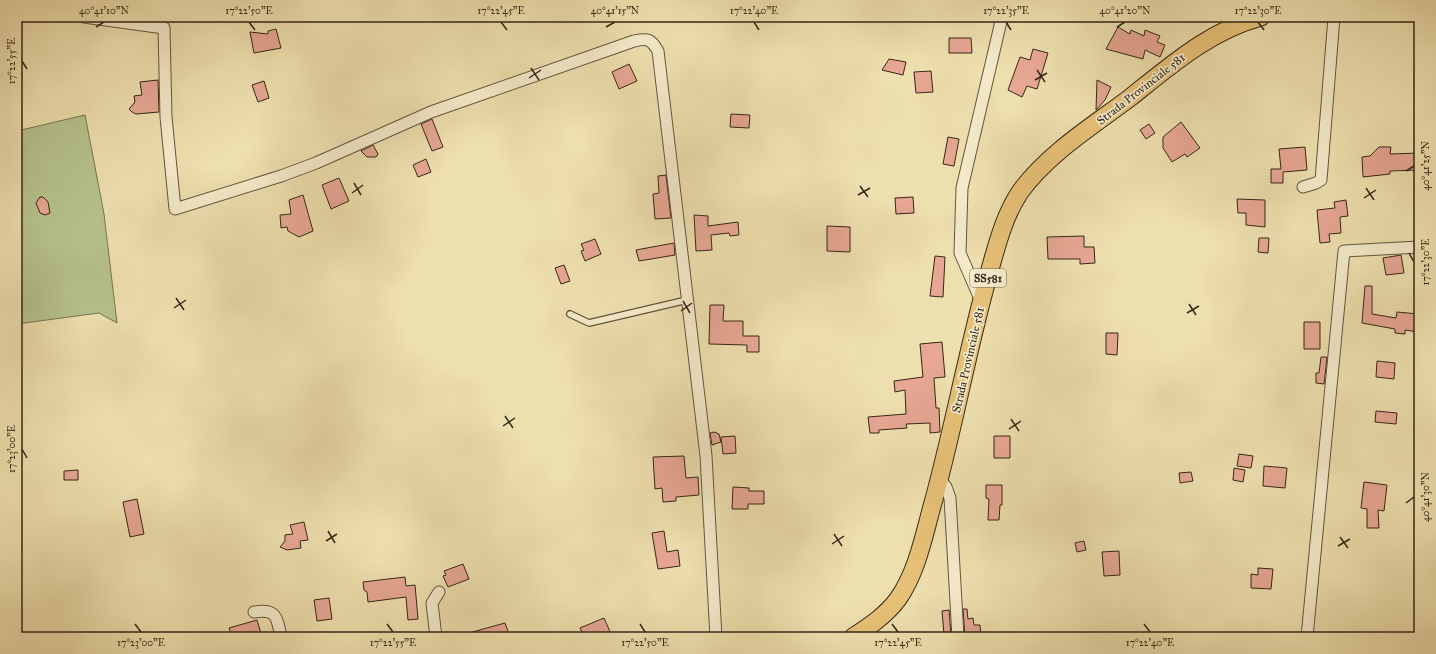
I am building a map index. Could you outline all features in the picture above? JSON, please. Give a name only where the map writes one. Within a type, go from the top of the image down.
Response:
[{"type":"main road","name":"Strada Provinciale 581","points":[[853,637],[875,623],[898,599],[916,562],[940,479],[981,301],[1003,227],[1020,193],[1037,172],[1066,147],[1181,58],[1230,28],[1261,17]]},
{"type":"street","points":[[84,17],[164,28],[166,117],[175,208],[281,176],[431,112],[634,40],[645,39],[653,43],[658,51],[706,456],[716,637]]},
{"type":"street","points":[[981,301],[960,253],[962,188],[1002,17]]},
{"type":"street","points":[[1303,187],[1316,184],[1321,180],[1334,17]]},
{"type":"street","points":[[1307,637],[1344,251],[1419,247]]},
{"type":"street","points":[[940,479],[946,487],[950,498],[958,637]]},
{"type":"street","points":[[436,637],[432,603],[439,592]]},
{"type":"street","points":[[254,612],[262,611],[273,613],[277,619],[281,637]]},
{"type":"lane","points":[[570,314],[589,323],[687,300]]},
{"type":"green space","points":[[85,115],[104,214],[117,323],[99,313],[17,324],[17,131]]},
{"type":"building","points":[[1118,27],[1130,34],[1131,30],[1144,36],[1145,30],[1160,36],[1157,42],[1165,45],[1160,57],[1145,50],[1143,59],[1106,49]]},
{"type":"building","points":[[276,29],[281,48],[254,53],[250,32],[268,34],[268,31]]},
{"type":"building","points":[[949,38],[971,38],[972,53],[949,53]]},
{"type":"building","points":[[1033,49],[1048,53],[1037,89],[1027,86],[1022,97],[1008,90],[1020,57],[1030,60]]},
{"type":"building","points":[[889,59],[906,62],[903,75],[882,70]]},
{"type":"building","points":[[629,64],[637,81],[619,89],[612,72]]},
{"type":"building","points":[[931,71],[933,92],[916,93],[914,72]]},
{"type":"building","points":[[158,80],[159,112],[136,114],[132,112],[129,109],[135,102],[134,96],[142,95],[140,82]]},
{"type":"building","points":[[1097,80],[1111,87],[1105,100],[1096,110]]},
{"type":"building","points":[[264,81],[269,98],[258,102],[252,85]]},
{"type":"building","points":[[731,114],[750,115],[749,128],[730,127]]},
{"type":"building","points":[[432,119],[443,147],[432,151],[421,124]]},
{"type":"building","points":[[1181,122],[1200,148],[1187,157],[1185,154],[1172,162],[1163,148],[1163,137]]},
{"type":"building","points":[[1149,124],[1155,133],[1146,139],[1140,130]]},
{"type":"building","points":[[948,137],[959,139],[954,166],[943,164]]},
{"type":"building","points":[[373,145],[378,154],[376,157],[367,157],[361,151]]},
{"type":"building","points":[[1305,147],[1307,170],[1283,172],[1283,183],[1271,183],[1271,169],[1281,169],[1279,149]]},
{"type":"building","points":[[1379,147],[1391,147],[1390,154],[1419,153],[1419,170],[1390,171],[1390,174],[1363,177],[1362,157],[1370,156]]},
{"type":"building","points":[[426,159],[431,172],[418,177],[413,165]]},
{"type":"building","points":[[666,175],[671,218],[655,219],[653,194],[659,193],[658,176]]},
{"type":"building","points":[[339,178],[349,201],[331,209],[322,185]]},
{"type":"building","points":[[303,195],[313,231],[299,237],[288,231],[287,227],[281,228],[280,215],[291,214],[289,200]]},
{"type":"building","points":[[40,197],[43,197],[48,202],[50,213],[45,215],[40,213],[36,203]]},
{"type":"building","points":[[913,197],[914,213],[896,214],[895,198]]},
{"type":"building","points":[[1237,199],[1265,200],[1265,227],[1246,225],[1246,213],[1238,213]]},
{"type":"building","points":[[1346,200],[1348,216],[1340,217],[1341,233],[1329,234],[1330,242],[1320,243],[1317,210],[1335,208],[1334,202]]},
{"type":"building","points":[[694,215],[708,216],[708,226],[738,222],[739,235],[730,236],[729,233],[711,235],[712,250],[696,251]]},
{"type":"building","points":[[827,226],[850,227],[850,252],[827,251]]},
{"type":"building","points":[[1084,236],[1084,247],[1094,247],[1095,263],[1080,264],[1080,259],[1048,259],[1047,237]]},
{"type":"building","points":[[1259,238],[1269,238],[1268,253],[1258,252]]},
{"type":"building","points":[[595,239],[601,254],[585,261],[581,251],[584,250],[581,244]]},
{"type":"building","points":[[674,243],[675,255],[639,261],[636,250]]},
{"type":"building","points":[[1401,255],[1404,273],[1386,275],[1383,258]]},
{"type":"building","points":[[935,256],[945,257],[943,297],[930,296]]},
{"type":"building","points":[[564,265],[570,281],[561,284],[555,268]]},
{"type":"building","points":[[1365,286],[1372,286],[1372,314],[1396,318],[1397,312],[1419,314],[1419,332],[1405,330],[1405,334],[1395,333],[1395,329],[1362,323]]},
{"type":"building","points":[[710,305],[724,305],[723,321],[743,321],[743,336],[759,336],[759,352],[747,352],[747,345],[709,344]]},
{"type":"building","points":[[1304,322],[1320,322],[1320,349],[1304,349]]},
{"type":"building","points":[[1106,333],[1118,333],[1117,355],[1106,354]]},
{"type":"building","points":[[942,342],[945,377],[934,378],[936,408],[939,408],[940,432],[930,433],[930,423],[906,424],[907,428],[879,430],[879,433],[870,433],[868,417],[906,414],[905,390],[895,392],[894,381],[923,377],[920,344]]},
{"type":"building","points":[[1321,357],[1327,357],[1324,384],[1316,383],[1316,373],[1319,373]]},
{"type":"building","points":[[1377,361],[1395,363],[1394,379],[1376,377]]},
{"type":"building","points":[[1376,411],[1397,413],[1396,424],[1375,422]]},
{"type":"building","points":[[714,432],[719,434],[721,442],[712,445],[710,433]]},
{"type":"building","points":[[735,436],[736,453],[723,454],[721,437]]},
{"type":"building","points":[[994,436],[1010,436],[1010,458],[994,458]]},
{"type":"building","points":[[1239,454],[1253,456],[1251,468],[1237,466]]},
{"type":"building","points":[[684,456],[686,478],[698,477],[699,495],[676,497],[676,501],[663,502],[662,488],[655,489],[653,457]]},
{"type":"building","points":[[1264,466],[1287,468],[1285,488],[1263,486]]},
{"type":"building","points":[[1234,468],[1245,470],[1243,482],[1233,480]]},
{"type":"building","points":[[78,470],[78,480],[64,480],[64,471]]},
{"type":"building","points":[[1191,472],[1193,481],[1180,483],[1179,473]]},
{"type":"building","points":[[1364,482],[1387,485],[1384,511],[1378,510],[1379,528],[1367,528],[1367,509],[1361,508]]},
{"type":"building","points":[[986,485],[1002,485],[1002,505],[1000,505],[999,520],[988,520],[989,499],[986,498]]},
{"type":"building","points":[[733,487],[749,488],[749,491],[764,491],[764,504],[748,504],[748,509],[732,509]]},
{"type":"building","points":[[137,499],[144,534],[130,537],[123,502]]},
{"type":"building","points":[[304,522],[308,540],[300,541],[301,548],[287,550],[280,547],[285,541],[285,535],[293,534],[290,525]]},
{"type":"building","points":[[664,531],[667,552],[678,550],[680,566],[658,569],[652,533]]},
{"type":"building","points":[[1084,541],[1086,550],[1077,552],[1075,543]]},
{"type":"building","points":[[1119,551],[1120,575],[1104,576],[1102,552]]},
{"type":"building","points":[[463,564],[469,579],[448,587],[443,576],[446,575],[444,571]]},
{"type":"building","points":[[1258,568],[1273,569],[1271,589],[1251,588],[1251,574],[1258,575]]},
{"type":"building","points":[[405,577],[406,586],[415,585],[418,619],[408,620],[406,597],[368,602],[367,592],[364,590],[363,582]]},
{"type":"building","points":[[329,598],[332,619],[317,621],[314,600]]},
{"type":"building","points":[[963,609],[967,609],[968,619],[973,618],[974,625],[980,625],[981,637],[965,637]]},
{"type":"building","points":[[949,610],[951,636],[944,635],[942,611]]},
{"type":"building","points":[[604,618],[611,634],[605,637],[584,637],[580,628]]},
{"type":"building","points":[[257,620],[262,637],[232,637],[229,628]]},
{"type":"building","points":[[505,623],[510,637],[465,637],[465,634]]}]
